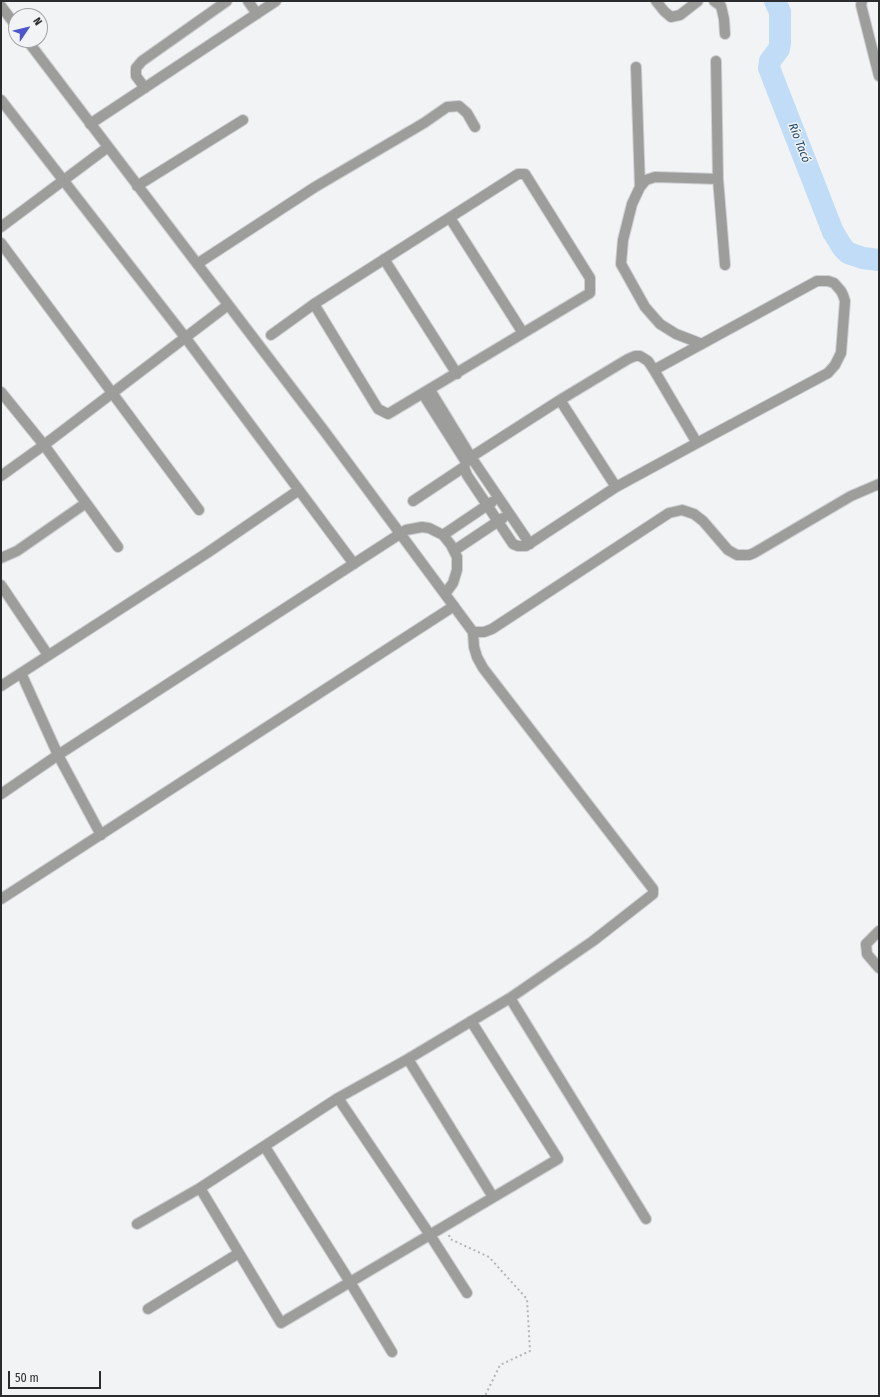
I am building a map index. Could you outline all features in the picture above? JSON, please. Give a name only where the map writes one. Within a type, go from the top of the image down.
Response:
[{"type":"street","points":[[145,88],[136,76],[136,68],[142,61],[227,1]]},
{"type":"street","points":[[248,1],[256,14]]},
{"type":"street","points":[[90,124],[276,1]]},
{"type":"street","points":[[656,1],[664,12],[671,17],[680,15],[698,1]]},
{"type":"street","points":[[714,1],[721,6],[725,34]]},
{"type":"street","points":[[862,1],[861,5],[879,76]]},
{"type":"street","points":[[1,6],[8,15]]},
{"type":"street","points":[[33,48],[228,304],[454,606],[473,632],[474,647],[483,668],[653,889],[653,894],[649,898],[593,941],[510,998],[408,1059],[338,1098],[200,1188],[137,1224]]},
{"type":"street","points":[[716,61],[718,179],[725,265]]},
{"type":"street","points":[[636,67],[640,187]]},
{"type":"street","points":[[1,100],[185,337],[354,564]]},
{"type":"street","points":[[197,264],[315,188],[424,123],[447,107],[459,106],[467,113],[475,127]]},
{"type":"street","points":[[137,186],[243,120]]},
{"type":"street","points":[[1,227],[108,147]]},
{"type":"street","points":[[272,335],[314,304],[518,174],[525,174],[590,278],[590,292],[388,414],[378,409],[314,304]]},
{"type":"street","points":[[702,344],[676,334],[660,324],[645,307],[621,264],[623,240],[632,204],[640,187],[646,180],[655,177],[718,179]]},
{"type":"street","points":[[450,218],[523,333]]},
{"type":"street","points":[[1,243],[199,510]]},
{"type":"street","points":[[384,259],[456,374]]},
{"type":"street","points":[[467,462],[467,475],[514,544],[522,547],[530,544],[616,487],[828,373],[839,359],[841,353],[844,296],[834,283],[828,281],[817,281],[654,370]]},
{"type":"street","points":[[1,476],[44,446],[228,304]]},
{"type":"street","points":[[413,501],[467,462],[560,400],[631,357],[640,356],[648,361],[697,443]]},
{"type":"street","points":[[1,392],[44,446],[118,547]]},
{"type":"street","points":[[426,392],[467,462],[499,497],[530,544]]},
{"type":"street","points":[[560,400],[616,487]]},
{"type":"street","points":[[473,632],[484,632],[492,629],[669,513],[682,510],[694,514],[703,521],[728,550],[737,555],[749,555],[851,496],[879,484]]},
{"type":"street","points":[[1,686],[207,553],[299,490]]},
{"type":"street","points":[[443,535],[499,497]]},
{"type":"street","points":[[1,558],[17,552],[86,503]]},
{"type":"street","points":[[455,550],[509,513]]},
{"type":"street","points":[[1,794],[58,755],[406,530],[422,527],[436,531],[448,539],[455,550],[458,563],[457,570],[453,583],[445,594]]},
{"type":"street","points":[[1,584],[48,655]]},
{"type":"street","points":[[1,899],[454,606]]},
{"type":"street","points":[[20,673],[58,755],[101,835]]},
{"type":"street","points":[[879,931],[866,944],[867,954],[879,968]]},
{"type":"street","points":[[510,998],[646,1219]]},
{"type":"street","points":[[200,1188],[281,1323],[558,1159],[471,1021]]},
{"type":"street","points":[[408,1059],[493,1197]]},
{"type":"street","points":[[338,1098],[467,1293]]},
{"type":"street","points":[[265,1146],[392,1352]]},
{"type":"street","points":[[148,1309],[239,1253]]},
{"type":"path","points":[[444,1226],[450,1238],[489,1257],[527,1299],[530,1351],[500,1365],[485,1396]]},
{"type":"waterway","name":"Río Tacó","points":[[775,1],[780,12],[780,43],[779,49],[770,61],[769,68],[833,232],[848,253],[863,258],[879,260]]}]
